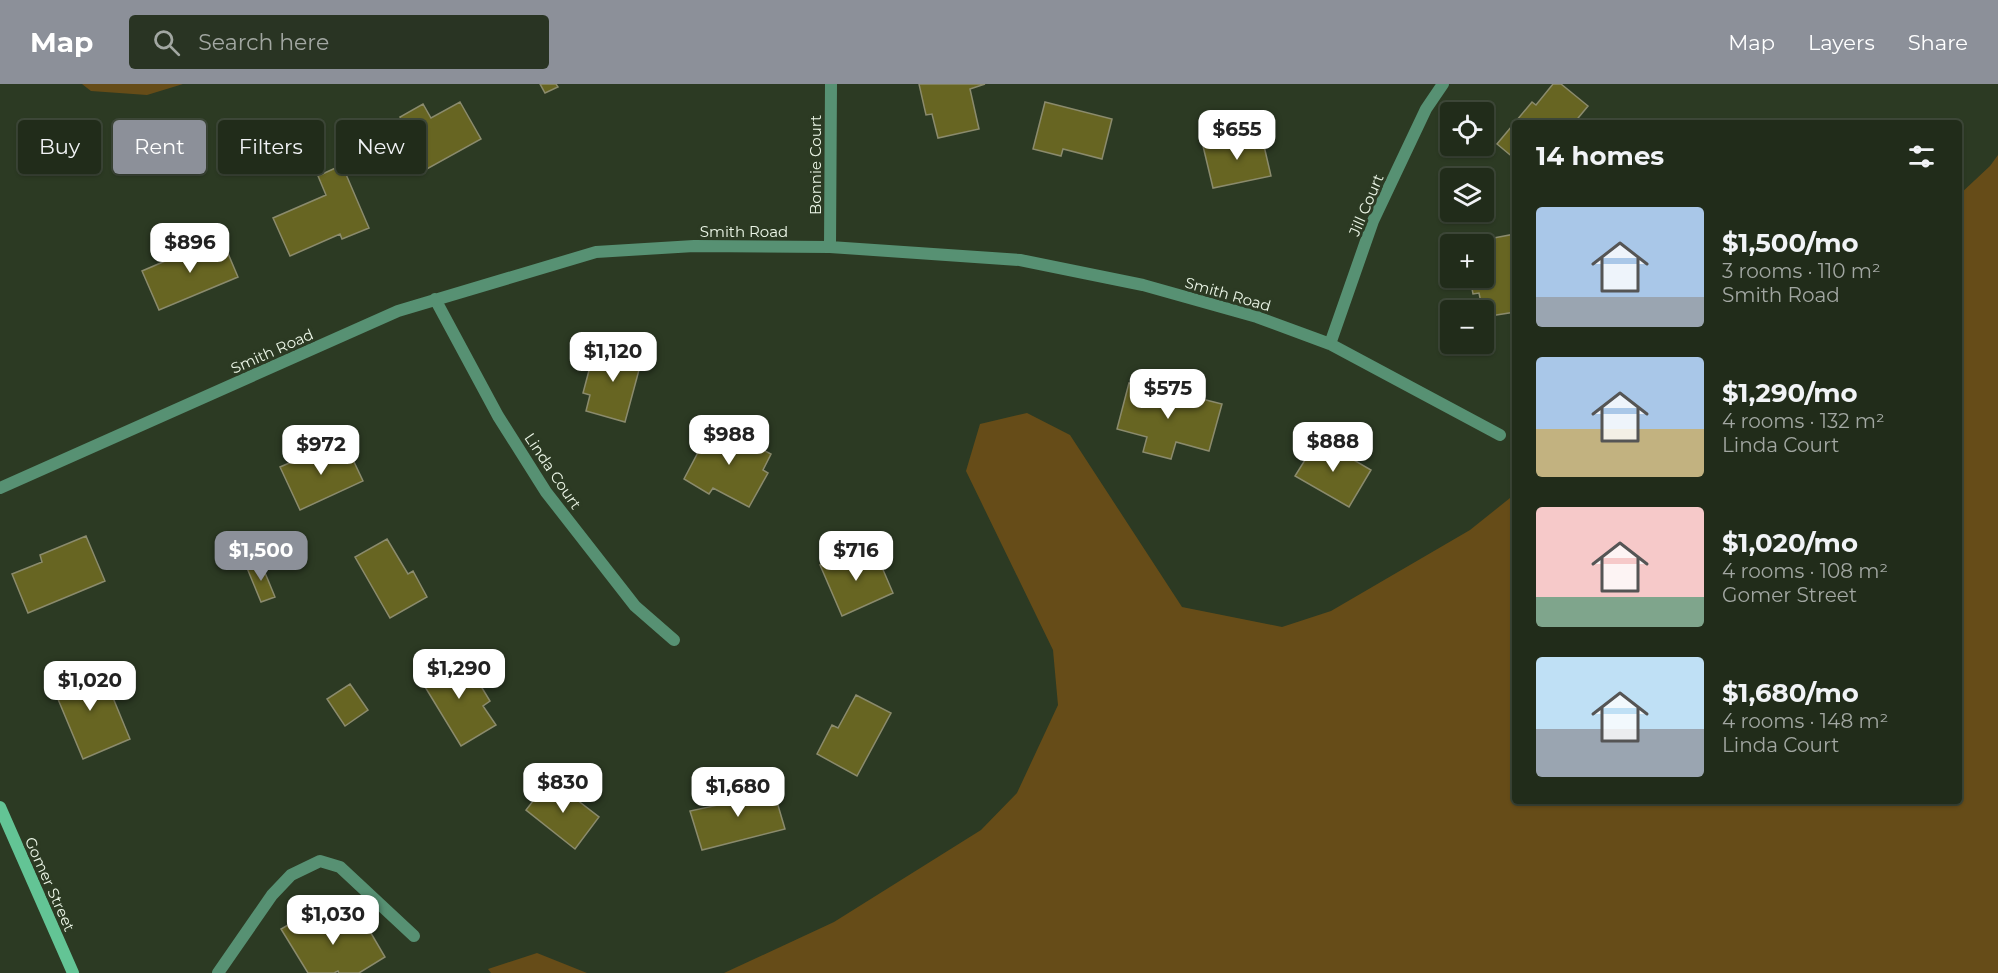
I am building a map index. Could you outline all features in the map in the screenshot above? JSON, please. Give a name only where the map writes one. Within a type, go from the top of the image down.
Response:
[{"type":"street","name":"Bonnie Court","points":[[830,247],[831,84]]},
{"type":"street","name":"Jill Court","points":[[1330,344],[1373,221],[1426,109],[1443,84]]},
{"type":"street","name":"Smith Road","points":[[0,488],[398,311],[596,252],[694,246],[830,247],[1020,260],[1143,285],[1257,317],[1330,344],[1500,435]]},
{"type":"street","name":"Linda Court","points":[[435,299],[498,416],[546,492],[636,606],[674,640]]},
{"type":"street","name":"Gomer Street","points":[[0,807],[74,973]]},
{"type":"street","points":[[218,973],[272,895],[291,875],[320,861],[340,867],[414,936]]},
{"type":"shaded area","points":[[82,84],[183,84],[147,95],[91,91]]},
{"type":"shaded area","points":[[1998,155],[1998,973],[724,973],[834,922],[981,830],[1017,793],[1058,705],[1053,650],[966,471],[980,424],[1027,413],[1070,435],[1182,607],[1282,627],[1331,611],[1470,530],[1512,496],[1512,804],[1962,804],[1962,192],[1990,166]]},
{"type":"shaded area","points":[[537,953],[587,973],[491,973],[488,969]]},
{"type":"building","points":[[540,84],[556,84],[558,87],[545,93]]},
{"type":"building","points":[[919,84],[985,84],[970,89],[979,129],[938,138],[932,114],[926,115]]},
{"type":"building","points":[[1553,84],[1561,84],[1588,106],[1576,120],[1517,120],[1532,102],[1536,105]]},
{"type":"building","points":[[460,102],[481,139],[426,169],[426,120],[402,120],[400,117],[423,104],[431,118]]},
{"type":"building","points":[[1045,102],[1112,119],[1102,159],[1063,149],[1061,156],[1033,149]]},
{"type":"building","points":[[1512,126],[1512,156],[1497,144]]},
{"type":"building","points":[[1261,133],[1271,176],[1213,188],[1203,146]]},
{"type":"building","points":[[336,168],[336,174],[346,174],[369,228],[342,239],[340,234],[290,256],[273,218],[326,195],[318,176]]},
{"type":"building","points":[[1512,235],[1512,312],[1494,315],[1494,300],[1480,300],[1479,293],[1473,294],[1472,288],[1494,288],[1494,238]]},
{"type":"building","points":[[221,237],[238,277],[159,310],[142,271]]},
{"type":"building","points":[[605,345],[643,355],[625,422],[586,411],[590,395],[583,393],[591,363],[599,365]]},
{"type":"building","points":[[1129,383],[1189,400],[1190,396],[1222,404],[1209,451],[1176,442],[1171,459],[1143,452],[1147,437],[1117,429]]},
{"type":"building","points":[[719,420],[738,430],[728,449],[737,453],[744,440],[771,454],[763,470],[768,473],[749,507],[713,488],[709,494],[684,479],[705,439],[708,441]]},
{"type":"building","points":[[1318,439],[1371,470],[1349,507],[1295,476]]},
{"type":"building","points":[[346,445],[363,481],[300,510],[280,467],[308,455],[310,461]]},
{"type":"building","points":[[86,536],[105,581],[28,613],[12,574],[42,562],[40,555]]},
{"type":"building","points":[[387,539],[408,574],[413,571],[427,597],[390,618],[355,557]]},
{"type":"building","points":[[857,549],[863,565],[878,558],[893,593],[842,616],[820,565]]},
{"type":"building","points":[[261,563],[275,597],[261,602],[247,568]]},
{"type":"building","points":[[454,656],[464,671],[470,668],[490,701],[483,706],[496,725],[461,746],[419,677]]},
{"type":"building","points":[[86,665],[92,681],[104,676],[130,739],[83,759],[50,680]]},
{"type":"building","points":[[350,684],[368,710],[345,726],[327,699]]},
{"type":"building","points":[[856,695],[891,713],[857,776],[817,754],[832,725],[838,728]]},
{"type":"building","points":[[550,779],[599,817],[575,849],[526,810]]},
{"type":"building","points":[[772,785],[785,829],[702,850],[690,811],[723,804],[722,798]]},
{"type":"building","points":[[314,910],[329,935],[361,916],[385,957],[359,973],[339,973],[338,971],[308,973],[281,929]]}]
